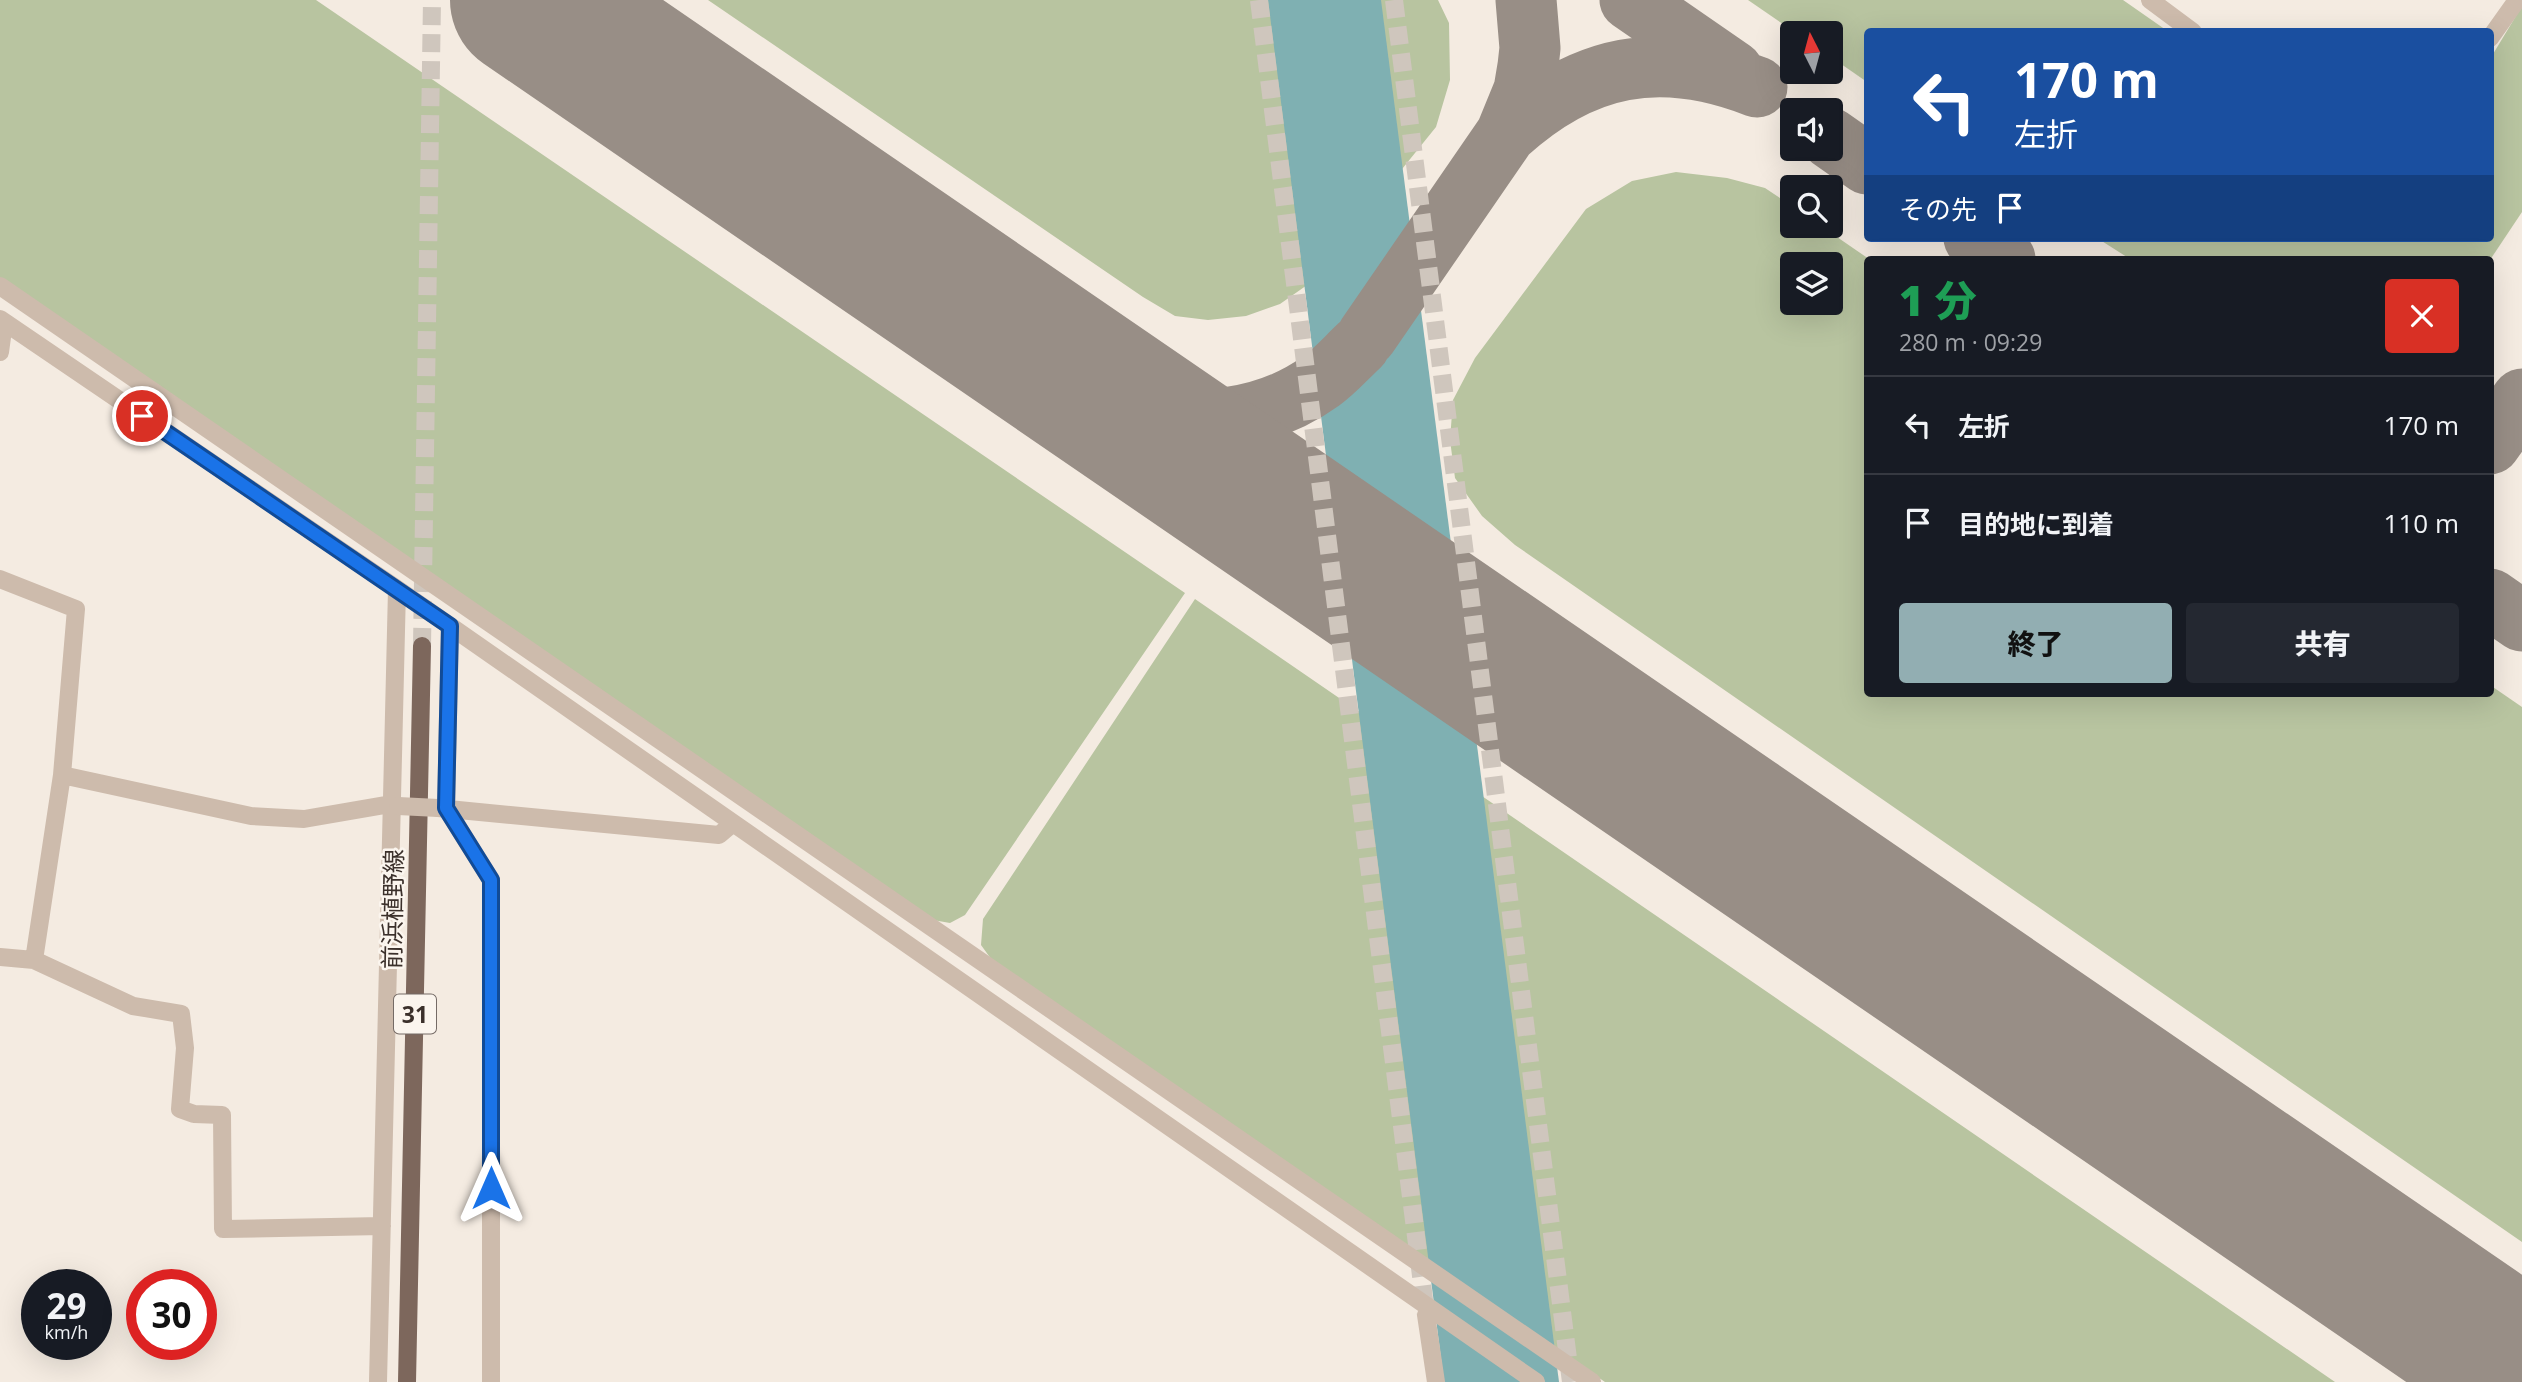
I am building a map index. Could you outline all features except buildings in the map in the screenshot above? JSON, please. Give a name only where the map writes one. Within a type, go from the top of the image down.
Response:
[{"type":"main road","name":"前浜植野線","points":[[407,1382],[422,646]]},
{"type":"street","points":[[2150,0],[2188,28]]},
{"type":"street","points":[[2494,32],[2517,0]]},
{"type":"street","points":[[0,285],[1592,1382]]},
{"type":"street","points":[[0,352],[2,320]]},
{"type":"street","points":[[2,320],[397,589],[1536,1382]]},
{"type":"street","points":[[0,579],[76,609],[62,775],[34,960]]},
{"type":"street","points":[[378,1382],[395,805],[397,589]]},
{"type":"street","points":[[450,626],[442,808],[491,880],[491,1382]]},
{"type":"street","points":[[62,775],[251,816],[304,819],[395,805],[719,835],[732,824]]},
{"type":"street","points":[[0,957],[34,960],[133,1006],[181,1014],[185,1048],[180,1109],[194,1114],[222,1115],[223,1229],[382,1226]]},
{"type":"street","points":[[1426,1315],[1436,1382]]},
{"type":"green space","points":[[0,0],[316,0],[1185,593],[965,915],[950,923],[933,920],[0,278]]},
{"type":"green space","points":[[708,0],[1438,0],[1449,23],[1450,80],[1436,127],[1310,283],[1280,304],[1246,316],[1208,320],[1175,316],[1143,297]]},
{"type":"green space","points":[[1748,0],[2123,0],[2163,28],[1864,28],[1864,80],[1843,65],[1843,21],[1780,22]]},
{"type":"green space","points":[[2522,6],[2522,212],[2493,256],[2125,256],[2103,242],[2494,242],[2494,52]]},
{"type":"green space","points":[[1676,172],[1727,178],[1765,188],[1780,198],[1780,238],[1838,238],[1865,256],[1864,697],[2494,697],[2494,688],[2522,707],[2522,1242],[1515,545],[1482,516],[1455,478],[1450,440],[1453,400],[1475,358],[1586,209],[1632,181]]},
{"type":"green space","points":[[1195,599],[2335,1382],[1605,1382],[994,963],[981,945],[983,919]]},
{"type":"water","points":[[1268,0],[1381,0],[1559,1382],[1444,1382]]},
{"type":"taxiway","points":[[1367,336],[1506,134],[1524,90],[1528,66],[1530,48],[1526,0]]},
{"type":"taxiway","points":[[1630,0],[1733,71]]},
{"type":"taxiway","points":[[1506,134],[1535,110],[1564,92],[1594,78],[1624,70],[1688,68],[1722,75],[1757,87]]},
{"type":"taxiway","points":[[1843,147],[1864,162]]},
{"type":"taxiway","points":[[1980,242],[2001,256]]},
{"type":"taxiway","points":[[1084,382],[1120,402],[1156,414],[1180,418],[1230,417],[1277,405],[1300,394],[1326,377],[1360,345]]},
{"type":"taxiway","points":[[2494,438],[2522,399]]},
{"type":"taxiway","points":[[2494,602],[2522,621]]},
{"type":"taxiway","points":[[2504,1356],[2522,1367]]},
{"type":"runway","points":[[527,0],[2522,1368]]},
{"type":"tunnel","points":[[422,646],[432,0]]},
{"type":"tunnel","points":[[1259,0],[1426,1315]]},
{"type":"tunnel","points":[[1394,0],[1571,1382]]},
{"type":"route","points":[[142,416],[450,626],[446,808],[491,880],[491,1188]]}]
